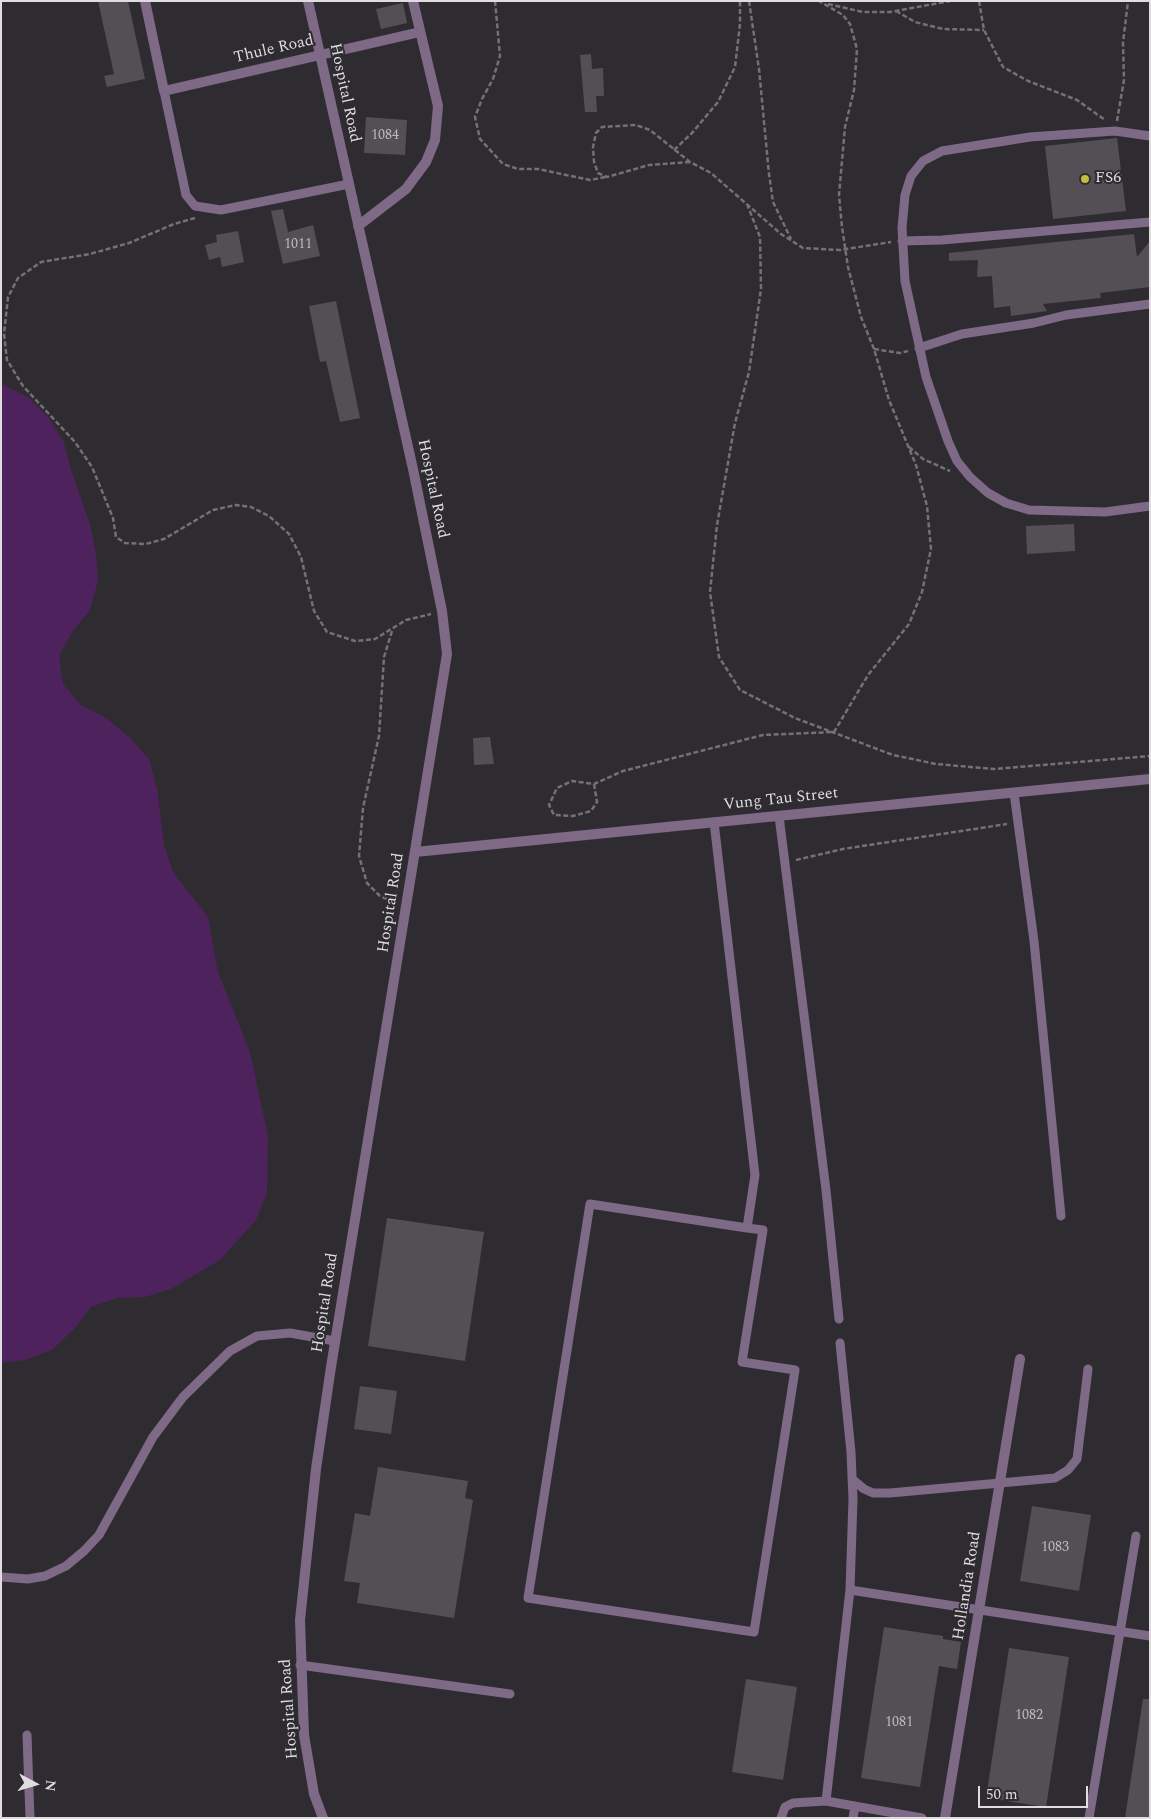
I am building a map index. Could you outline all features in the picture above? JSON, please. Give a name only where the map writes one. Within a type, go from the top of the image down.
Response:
[{"type":"street","points":[[146,1],[164,91]]},
{"type":"street","name":"Hospital Road","points":[[308,1],[442,611],[447,654],[335,1341],[316,1469],[301,1611],[300,1665],[304,1735],[314,1794],[323,1818]]},
{"type":"street","points":[[358,226],[406,189],[426,162],[434,140],[438,106],[413,1]]},
{"type":"street","name":"Thule Road","points":[[164,91],[420,32]]},
{"type":"street","name":"Vung Tau Street","points":[[415,852],[1150,779]]},
{"type":"street","name":"Hollandia Road","points":[[945,1818],[1020,1359]]},
{"type":"lane","points":[[164,91],[186,195],[195,206],[221,210],[349,184]]},
{"type":"lane","points":[[1150,136],[1115,131],[1030,136],[942,151],[923,161],[911,176],[905,195],[902,241],[905,281],[926,377],[948,441],[958,462],[970,477],[988,493],[1006,503],[1028,510],[1058,513],[1105,512],[1150,506]]},
{"type":"lane","points":[[902,241],[942,240],[1150,222]]},
{"type":"lane","points":[[919,348],[940,339],[962,334],[1016,326],[1066,315],[1150,304]]},
{"type":"lane","points":[[1014,792],[1034,941],[1061,1216]]},
{"type":"lane","points":[[779,816],[826,1190],[839,1319]]},
{"type":"lane","points":[[714,822],[755,1175],[747,1228]]},
{"type":"lane","points":[[590,1204],[747,1228],[763,1230],[742,1362],[795,1370],[754,1632],[528,1598],[590,1204]]},
{"type":"lane","points":[[1,1577],[28,1579],[45,1576],[66,1566],[84,1551],[100,1535],[159,1429],[183,1397],[230,1351],[257,1336],[265,1335],[290,1333],[335,1341]]},
{"type":"lane","points":[[826,1801],[850,1590],[852,1479],[840,1343]]},
{"type":"lane","points":[[852,1479],[864,1489],[873,1493],[1055,1478],[1068,1470],[1077,1459],[1088,1369]]},
{"type":"lane","points":[[1089,1818],[1136,1536]]},
{"type":"lane","points":[[850,1590],[1150,1636]]},
{"type":"lane","points":[[300,1665],[510,1694]]},
{"type":"lane","points":[[28,1736],[30,1818]]},
{"type":"lane","points":[[781,1818],[785,1807],[793,1803],[826,1801],[922,1818]]},
{"type":"lane","points":[[853,1818],[855,1806]]},
{"type":"path","points":[[495,1],[500,56],[493,78],[482,99],[476,117],[480,139],[503,164],[518,169],[538,169],[590,180],[649,165],[690,162]]},
{"type":"path","points":[[674,150],[692,133],[718,102],[735,67],[740,24],[740,1]]},
{"type":"path","points":[[749,1],[772,192],[779,216],[792,240]]},
{"type":"path","points":[[820,1],[863,12],[895,11],[950,1]]},
{"type":"path","points":[[979,1],[984,30],[1002,67],[1028,81],[1077,100],[1101,116],[1115,131]]},
{"type":"path","points":[[1115,131],[1124,80],[1123,43],[1128,1]]},
{"type":"path","points":[[825,2],[843,15],[850,24],[857,49],[854,90],[845,126],[839,194],[848,267],[861,317],[874,349],[889,400],[916,465],[927,506],[931,549],[922,592],[910,624],[868,675],[834,732]]},
{"type":"path","points":[[895,11],[915,22],[943,28],[984,30]]},
{"type":"path","points":[[607,177],[598,173],[594,162],[593,147],[596,133],[602,127],[636,125],[650,130],[690,162],[711,173],[803,248],[824,250],[902,241]]},
{"type":"path","points":[[748,204],[760,237],[761,289],[749,372],[735,423],[717,525],[710,592],[719,657],[740,690],[795,718],[893,755],[936,764],[994,769],[1150,756]]},
{"type":"path","points":[[221,210],[174,224],[121,246],[90,254],[41,262],[26,272],[18,278],[8,297],[4,334],[7,360],[24,386],[76,442],[92,468],[112,518],[116,537],[124,543],[146,544],[164,539],[213,510],[236,505],[252,506],[269,516],[288,534],[301,557],[314,611],[327,632],[354,641],[375,639],[406,620],[442,611]]},
{"type":"path","points":[[874,349],[900,353],[919,348]]},
{"type":"path","points":[[908,446],[923,459],[940,468],[970,477]]},
{"type":"path","points":[[392,629],[384,657],[378,736],[363,808],[359,856],[368,883],[380,896],[407,904]]},
{"type":"path","points":[[594,784],[597,802],[592,812],[573,816],[554,815],[549,805],[557,788],[572,781],[594,784],[623,772],[764,736],[834,732]]},
{"type":"path","points":[[785,862],[843,849],[1019,822]]},
{"type":"shaded area","points":[[1,384],[28,397],[48,417],[64,442],[71,470],[90,524],[96,554],[98,581],[90,610],[73,631],[59,655],[63,684],[81,705],[106,718],[129,737],[149,759],[157,788],[164,845],[173,872],[208,917],[218,972],[250,1052],[268,1136],[267,1193],[256,1220],[220,1260],[171,1289],[145,1297],[117,1298],[91,1307],[75,1328],[52,1350],[25,1360],[1,1363]]},
{"type":"building","points":[[98,1],[128,1],[145,79],[107,87],[104,76],[114,74]]},
{"type":"building","points":[[403,3],[407,23],[381,29],[376,9]]},
{"type":"building","points":[[591,54],[592,69],[603,68],[604,96],[596,96],[597,112],[585,112],[580,55]]},
{"type":"building","points":[[366,117],[407,120],[405,155],[364,153]]},
{"type":"building","name":"FS6","points":[[1117,138],[1126,211],[1053,219],[1045,146]]},
{"type":"building","points":[[283,209],[288,232],[313,225],[320,256],[283,264],[271,211]]},
{"type":"building","points":[[238,231],[244,262],[222,267],[220,257],[209,260],[205,245],[217,242],[216,235]]},
{"type":"building","points":[[1134,234],[1137,257],[1150,241],[1150,287],[1100,293],[1101,298],[1043,304],[1047,311],[1011,316],[1010,306],[994,308],[992,276],[977,277],[978,260],[949,261],[949,253]]},
{"type":"building","points":[[336,301],[360,418],[340,422],[326,361],[320,362],[309,306]]},
{"type":"building","points":[[1074,524],[1075,551],[1027,554],[1026,526]]},
{"type":"building","points":[[490,737],[494,764],[474,765],[473,738]]},
{"type":"building","points":[[387,1218],[484,1232],[465,1361],[368,1346]]},
{"type":"building","points":[[360,1386],[397,1391],[391,1434],[354,1429]]},
{"type":"building","points":[[378,1467],[468,1481],[465,1498],[473,1500],[454,1618],[357,1603],[360,1583],[344,1581],[355,1513],[370,1516]]},
{"type":"building","points":[[1032,1506],[1091,1515],[1079,1591],[1020,1581]]},
{"type":"building","points":[[884,1627],[943,1636],[943,1639],[961,1642],[957,1669],[939,1666],[920,1787],[861,1778]]},
{"type":"building","points":[[1009,1648],[1069,1657],[1046,1807],[986,1798]]},
{"type":"building","points":[[746,1679],[797,1687],[783,1780],[732,1772]]},
{"type":"building","points":[[1143,1699],[1150,1699],[1150,1818],[1125,1818]]},
{"type":"place","name":"FS6","points":[[1085,179]]}]
